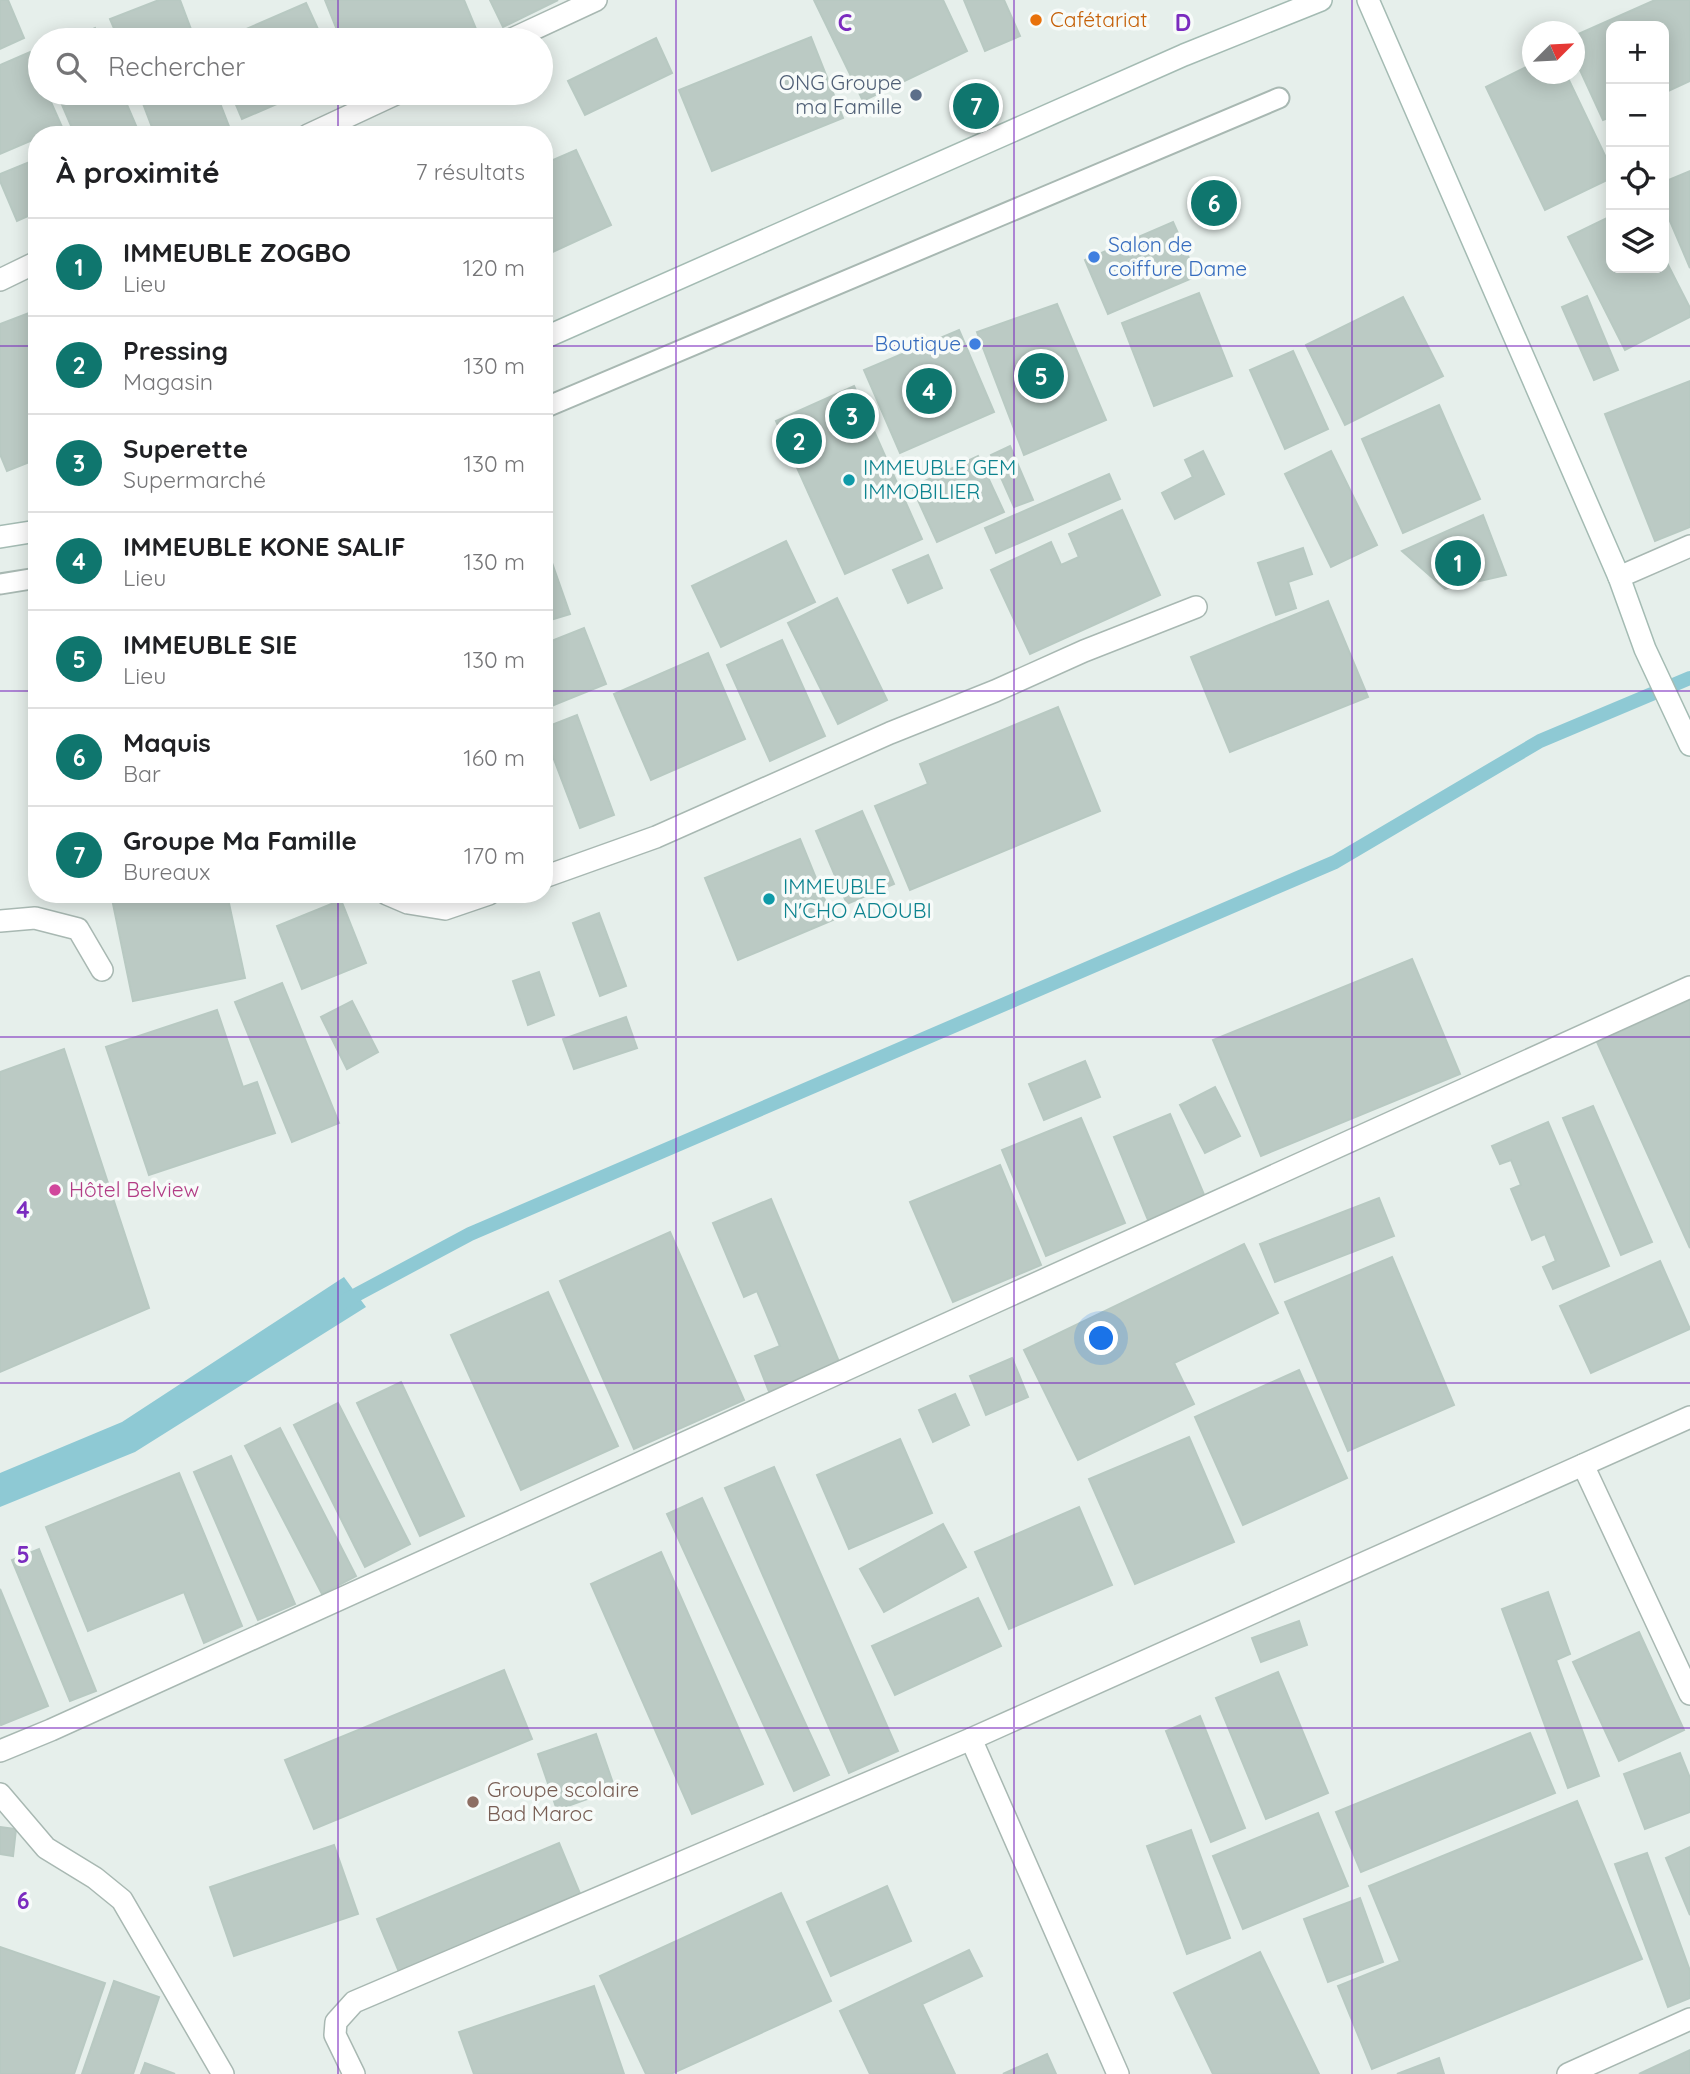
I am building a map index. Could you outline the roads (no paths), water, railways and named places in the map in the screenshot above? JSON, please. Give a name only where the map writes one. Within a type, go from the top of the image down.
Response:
[{"type":"street","points":[[536,28],[596,0]]},
{"type":"street","points":[[553,334],[1184,55],[1321,0]]},
{"type":"street","points":[[1368,0],[1619,577],[1645,649],[1688,741]]},
{"type":"street","points":[[327,126],[372,105]]},
{"type":"street","points":[[0,280],[28,266]]},
{"type":"street","points":[[0,537],[28,532]]},
{"type":"street","points":[[1619,577],[1690,545]]},
{"type":"street","points":[[553,874],[656,837],[890,733],[1196,607]]},
{"type":"street","points":[[408,903],[445,909],[463,903]]},
{"type":"street","points":[[0,921],[35,918],[78,929],[102,970]]},
{"type":"street","points":[[0,1751],[1690,987]]},
{"type":"street","points":[[354,2074],[335,2035],[336,2022],[354,2002],[971,1739],[1690,1417]]},
{"type":"street","points":[[1583,1465],[1690,1694]]},
{"type":"street","points":[[971,1739],[1118,2074]]},
{"type":"street","points":[[0,1794],[46,1848],[95,1878],[122,1900],[223,2074]]},
{"type":"street","points":[[1567,2074],[1690,2020]]},
{"type":"lane","points":[[553,404],[1279,98]]},
{"type":"lane","points":[[0,584],[28,579]]},
{"type":"water","points":[[344,1277],[366,1307],[135,1452],[0,1507],[0,1473],[122,1422]]},
{"type":"waterway","points":[[341,1303],[470,1234],[1335,862],[1540,741],[1690,678]]},
{"type":"place","name":"Cafétariat","points":[[1036,20]]},
{"type":"place","name":"ONG Groupe ma Famille","points":[[916,95]]},
{"type":"place","name":"Groupe Ma Famille","points":[[976,106]]},
{"type":"place","name":"Maquis","points":[[1214,203]]},
{"type":"place","name":"Salon de coiffure Dame","points":[[1094,257]]},
{"type":"place","name":"Boutique","points":[[975,344]]},
{"type":"place","name":"IMMEUBLE SIE","points":[[1041,376]]},
{"type":"place","name":"IMMEUBLE KONE SALIF","points":[[929,391]]},
{"type":"place","name":"Superette","points":[[852,416]]},
{"type":"place","name":"Pressing","points":[[799,441]]},
{"type":"place","name":"IMMEUBLE GEM IMMOBILIER","points":[[849,480]]},
{"type":"place","name":"IMMEUBLE ZOGBO","points":[[1458,563]]},
{"type":"place","name":"IMMEUBLE N'CHO ADOUBI","points":[[769,899]]},
{"type":"place","name":"Hôtel Belview","points":[[55,1190]]},
{"type":"place","name":"Groupe scolaire Bad Maroc","points":[[473,1802]]}]
